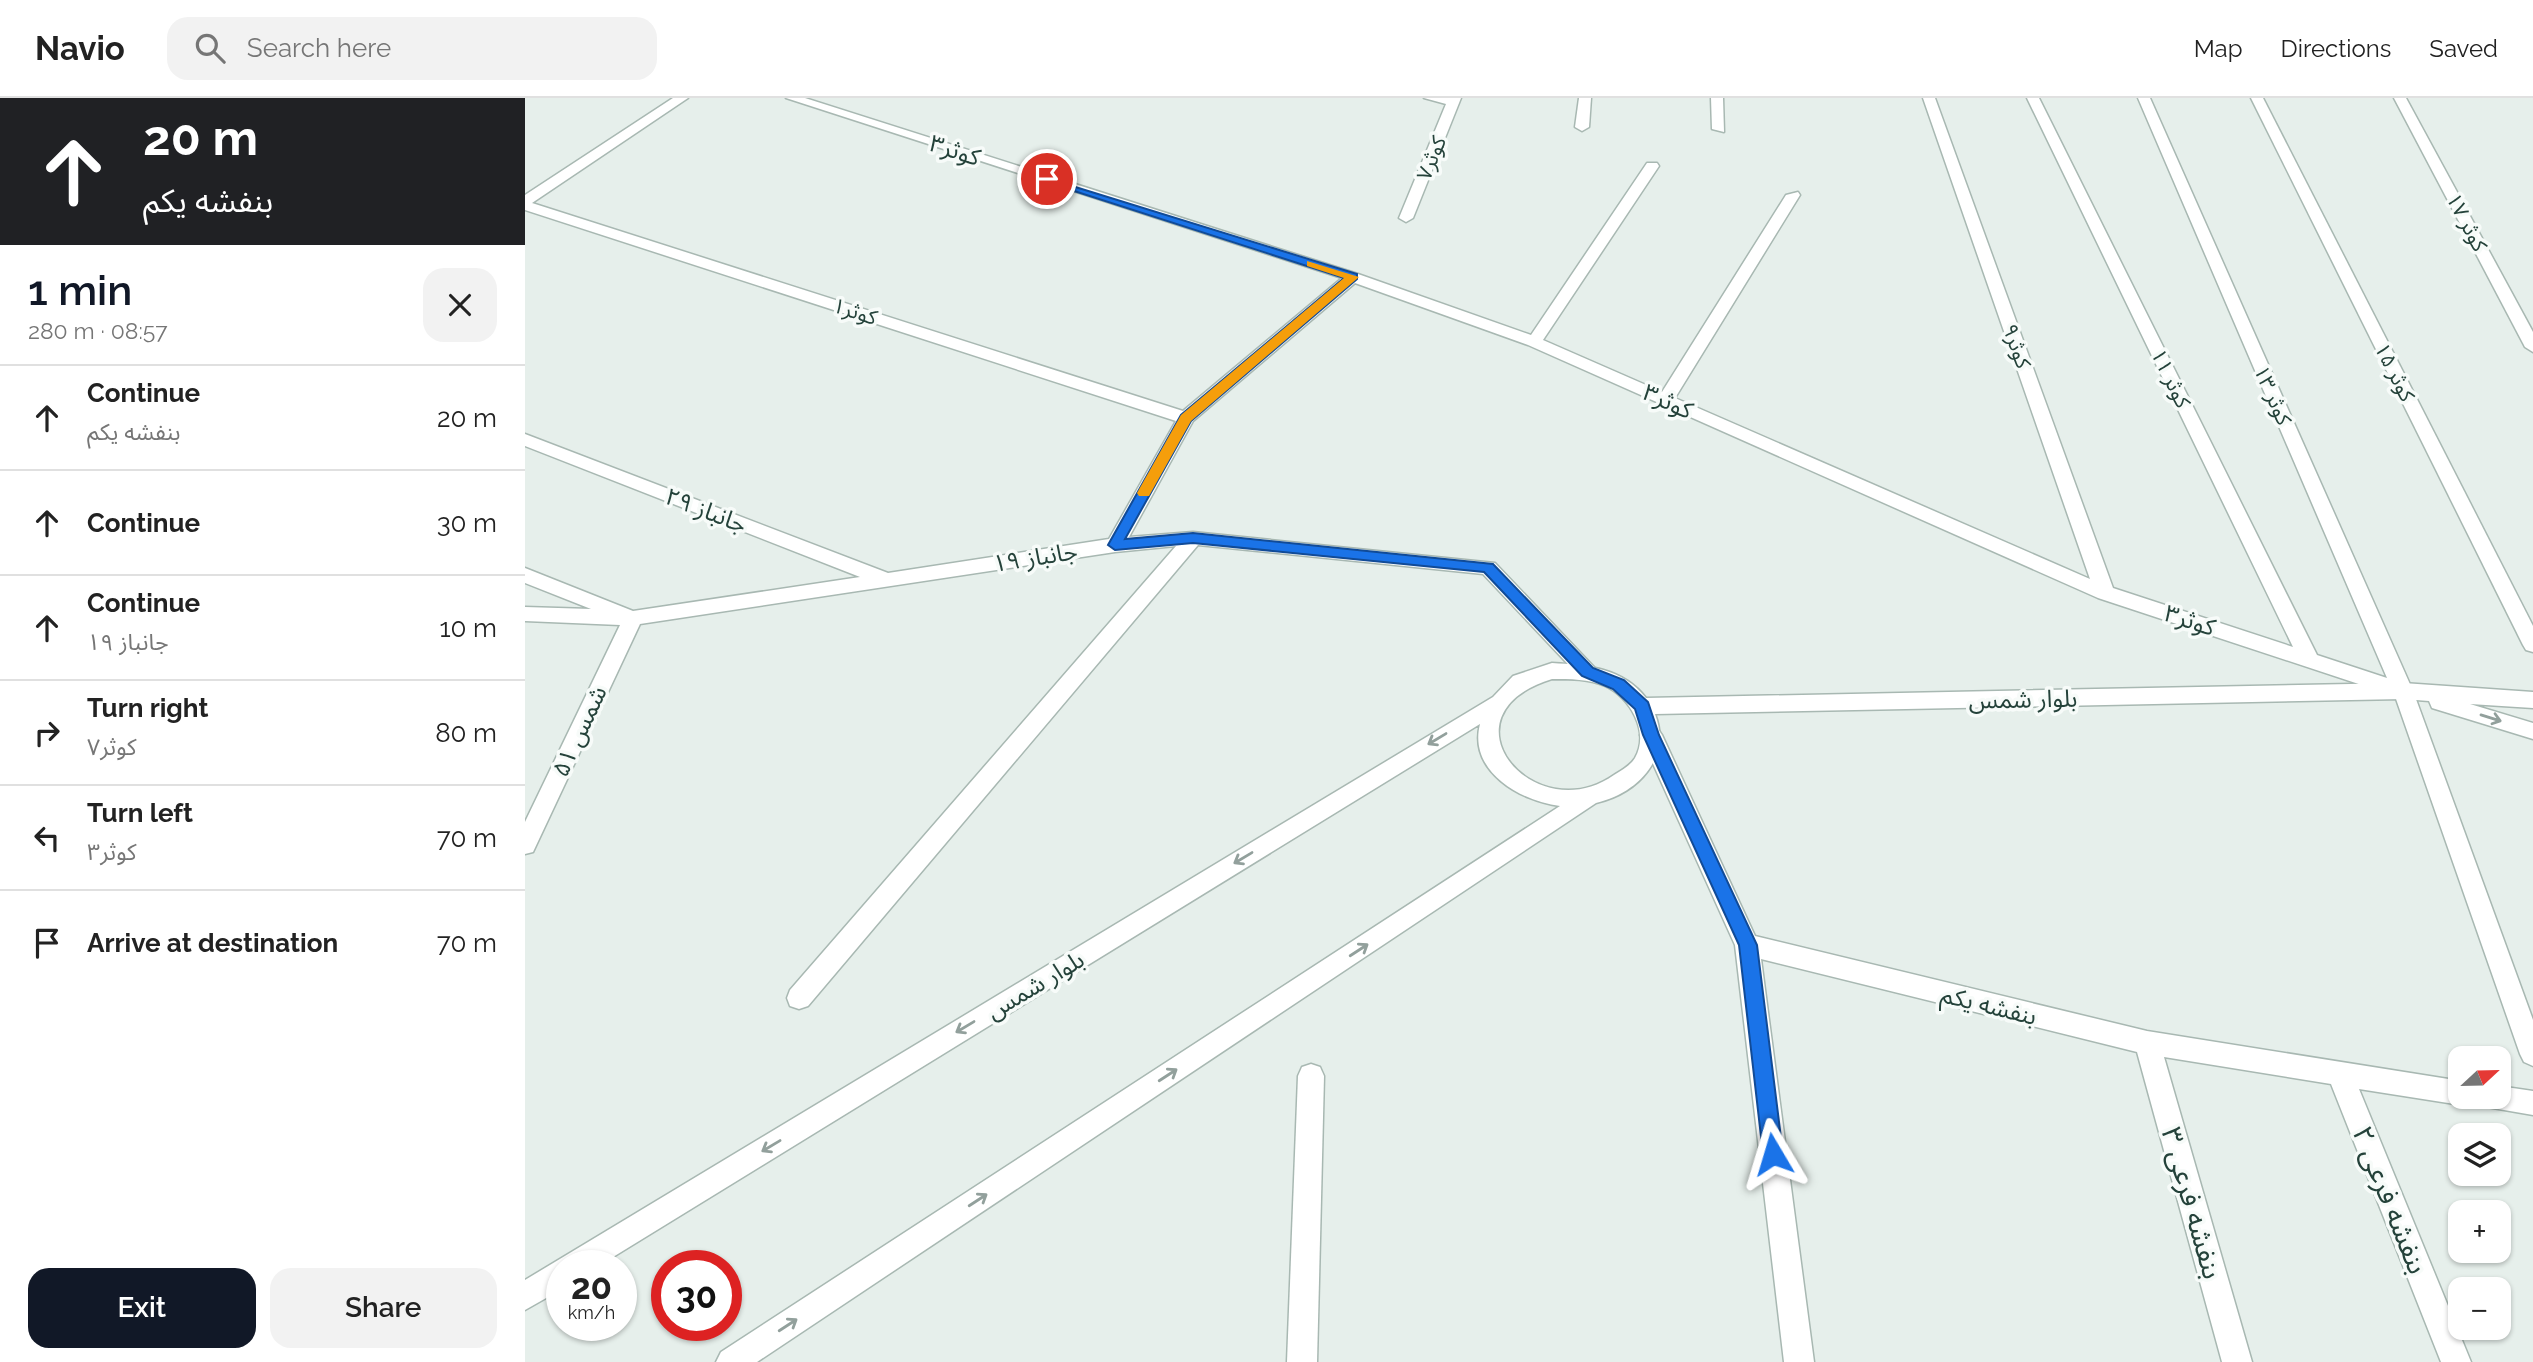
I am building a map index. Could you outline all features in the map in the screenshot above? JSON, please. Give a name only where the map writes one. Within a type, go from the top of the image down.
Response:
[{"type":"street","points":[[525,203],[682,98]]},
{"type":"street","name":"کوثر۳","points":[[792,98],[1353,277],[1534,342],[2105,593],[2533,731]]},
{"type":"street","points":[[1430,98],[1455,100]]},
{"type":"street","points":[[1582,127],[1585,98]]},
{"type":"street","points":[[1717,98],[1719,129]]},
{"type":"street","name":"کوثر۹","points":[[1929,98],[2105,593]]},
{"type":"street","name":"کوثر ۱۱","points":[[2033,98],[2309,659]]},
{"type":"street","name":"کوثر ۱۳","points":[[2144,98],[2403,691],[2533,1054]]},
{"type":"street","name":"کوثر ۱۵","points":[[2257,98],[2533,645]]},
{"type":"street","name":"کوثر ۱۷","points":[[2400,98],[2533,347]]},
{"type":"street","name":"کوثر۷","points":[[1406,218],[1455,100]]},
{"type":"street","points":[[1534,342],[1653,166]]},
{"type":"street","points":[[1665,400],[1793,195]]},
{"type":"street","name":"کوثر۱","points":[[525,203],[1186,418]]},
{"type":"street","points":[[1115,545],[1186,418],[1353,277]]},
{"type":"street","name":"جانباز ۲۹","points":[[525,440],[887,580]]},
{"type":"street","points":[[799,998],[1193,538]]},
{"type":"street","name":"جانباز ۱۹","points":[[525,614],[633,618],[1115,545],[1193,538],[1488,568],[1587,672]]},
{"type":"street","points":[[525,575],[633,618]]},
{"type":"street","name":"شمس ۵۱","points":[[525,845],[633,618]]},
{"type":"street","points":[[1587,800],[1549,799],[1515,785],[1493,760],[1486,731],[1496,704],[1519,682],[1552,671],[1587,672],[1619,684],[1642,706],[1651,735],[1748,945],[1798,1362]]},
{"type":"street","points":[[2403,691],[2533,700]]},
{"type":"street","name":"بلوار شمس","points":[[1642,706],[2403,691]]},
{"type":"street","name":"بلوار شمس","points":[[600,1250],[1496,704]]},
{"type":"street","points":[[731,1362],[1587,800],[1622,787],[1645,763],[1651,735]]},
{"type":"street","name":"بنفشه یکم","points":[[1748,945],[2147,1043],[2341,1077],[2448,1091]]},
{"type":"street","name":"بنفشه فرعی ۳","points":[[2147,1043],[2238,1362]]},
{"type":"street","points":[[1302,1362],[1311,1076]]},
{"type":"street","name":"بنفشه فرعی ۲","points":[[2341,1077],[2456,1362]]},
{"type":"street","points":[[2511,1100],[2533,1103]]},
{"type":"street","points":[[525,1296],[546,1283]]},
{"type":"slow traffic","points":[[1144,493],[1186,418],[1353,277],[1311,263]]},
{"type":"route","points":[[1047,179],[1353,277],[1186,418],[1115,545],[1193,538],[1488,568],[1587,672],[1619,684],[1642,706],[1651,735],[1748,945],[1773,1154]]}]
